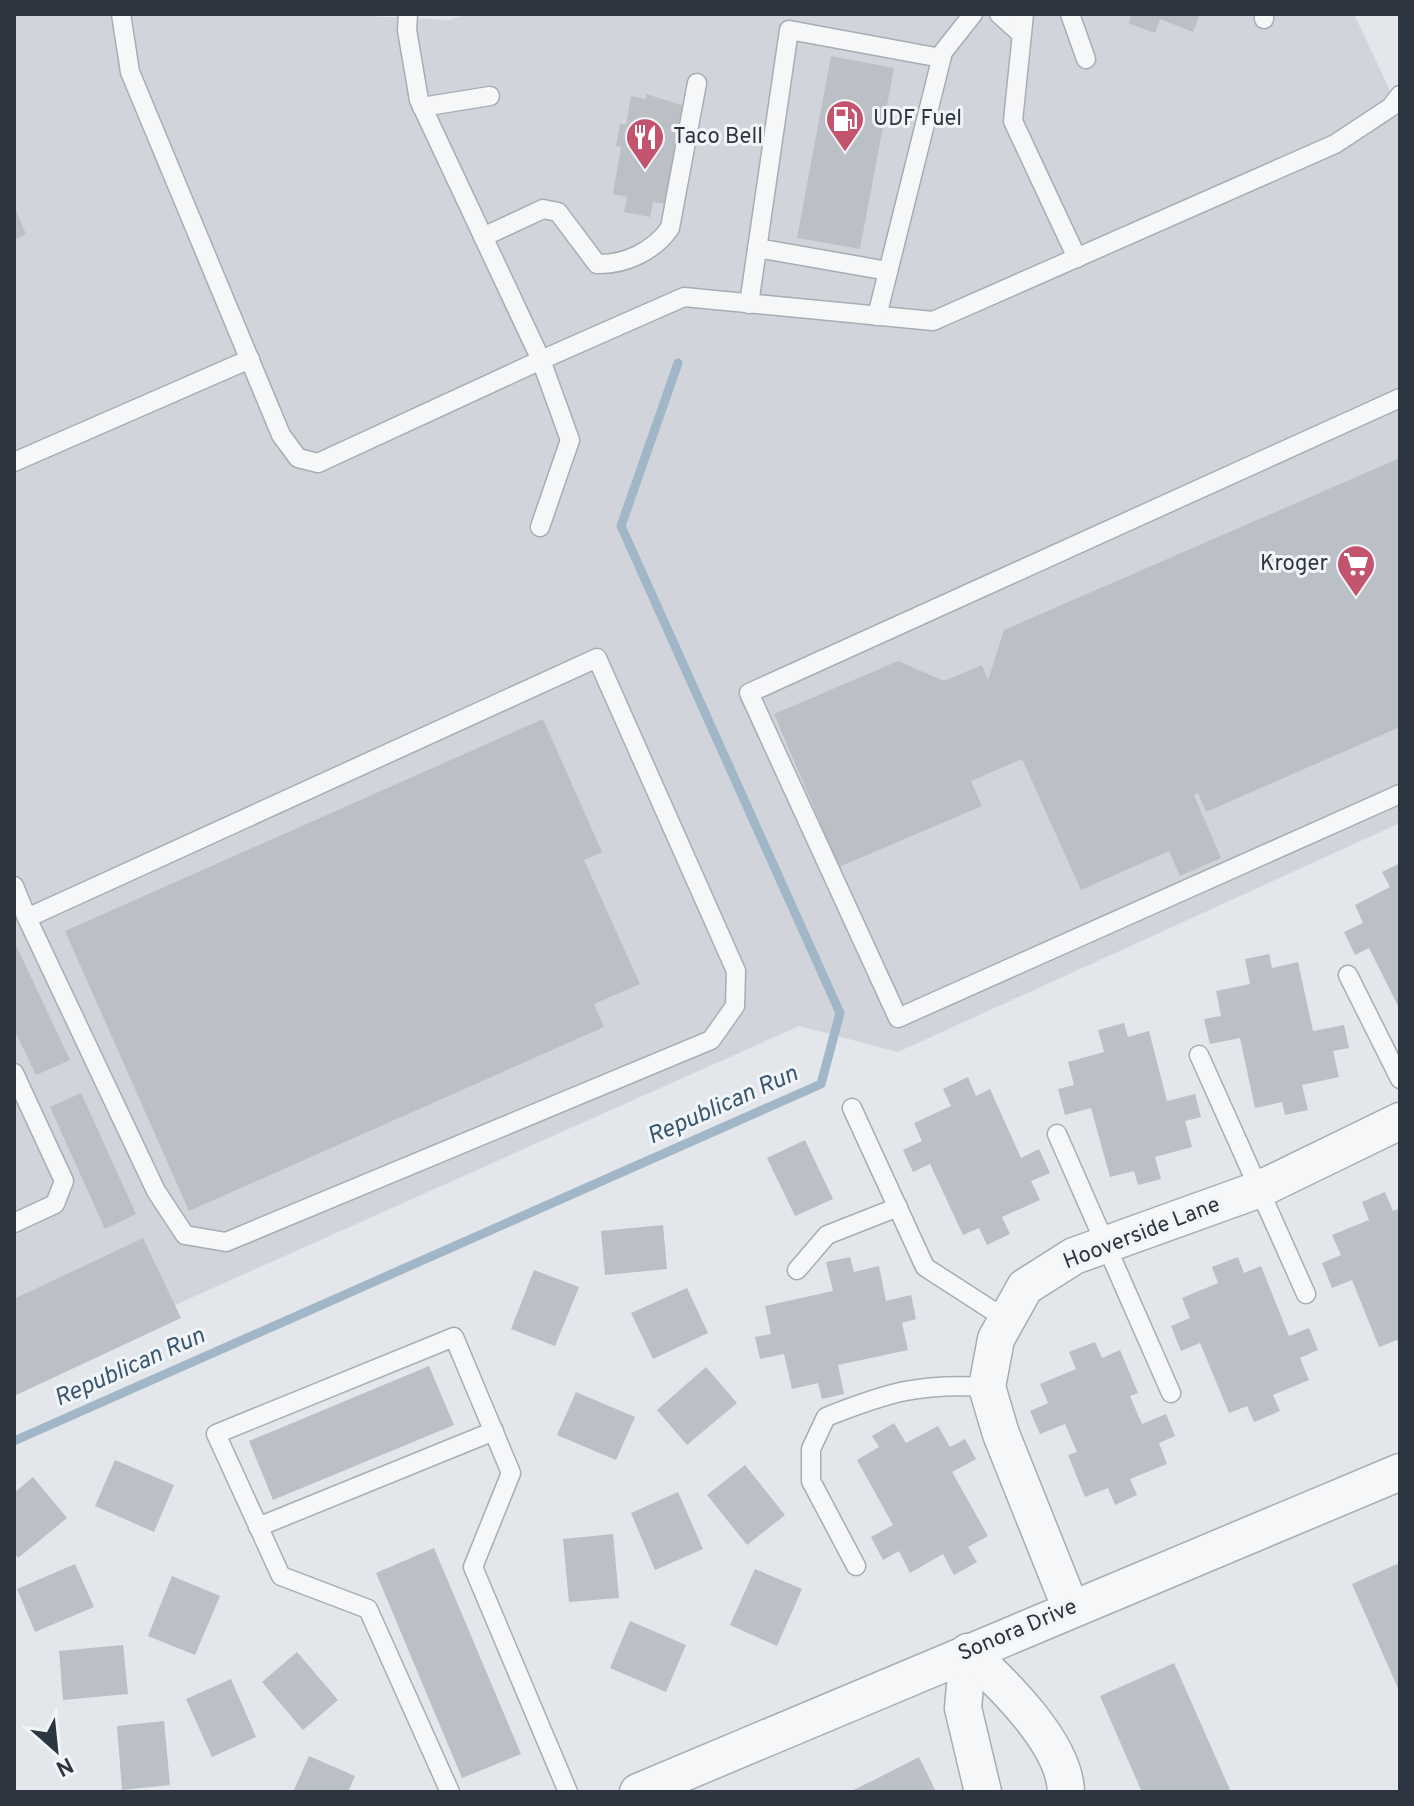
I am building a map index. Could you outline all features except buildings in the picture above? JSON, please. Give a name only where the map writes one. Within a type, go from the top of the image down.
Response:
[{"type":"street","name":"Hooverside Lane","points":[[1071,1609],[1001,1434],[987,1387],[996,1339],[1025,1287],[1074,1256],[1260,1189],[1400,1121]]},
{"type":"street","name":"Sonora Drive","points":[[659,1788],[968,1652],[1400,1472]]},
{"type":"street","points":[[968,1652],[963,1708],[983,1792]]},
{"type":"street","points":[[968,1652],[1009,1689],[1053,1753],[1066,1780],[1066,1792]]},
{"type":"lane","points":[[121,14],[130,72],[281,435],[298,458],[318,463],[684,297],[933,321],[1335,144],[1391,107],[1400,95]]},
{"type":"lane","points":[[408,14],[407,30],[422,107],[541,360],[570,440],[540,527]]},
{"type":"lane","points":[[877,316],[941,58],[973,14]]},
{"type":"lane","points":[[999,14],[1002,21],[1020,33]]},
{"type":"lane","points":[[1024,14],[1013,121],[1077,258]]},
{"type":"lane","points":[[1070,14],[1086,59]]},
{"type":"lane","points":[[749,304],[789,30],[941,58]]},
{"type":"lane","points":[[483,237],[543,209],[558,212],[597,264],[613,265],[658,245],[670,228],[697,83]]},
{"type":"lane","points":[[422,107],[490,96]]},
{"type":"lane","points":[[757,248],[888,271]]},
{"type":"lane","points":[[14,462],[250,359]]},
{"type":"lane","points":[[1400,398],[749,693],[898,1018],[1400,794]]},
{"type":"lane","points":[[15,890],[27,918],[156,1191],[185,1235],[226,1242],[711,1040],[735,1006],[736,971],[597,658],[27,918]]},
{"type":"lane","points":[[1348,975],[1400,1079]]},
{"type":"lane","points":[[1199,1055],[1306,1294]]},
{"type":"lane","points":[[14,1073],[64,1181],[55,1204],[14,1223]]},
{"type":"lane","points":[[852,1108],[925,1267],[1007,1320]]},
{"type":"lane","points":[[1057,1134],[1171,1393]]},
{"type":"lane","points":[[797,1270],[827,1235],[898,1207]]},
{"type":"lane","points":[[450,1792],[368,1609],[281,1576],[216,1434],[454,1337],[511,1473],[473,1567],[568,1792]]},
{"type":"lane","points":[[856,1566],[811,1481],[811,1449],[826,1417],[885,1394],[925,1387],[987,1387]]},
{"type":"lane","points":[[258,1527],[494,1431]]},
{"type":"shaded area","points":[[14,14],[330,14],[449,20],[468,14],[1354,14],[1400,112],[1400,823],[898,1052],[799,1026],[14,1377]]},
{"type":"waterway","name":"Republican Run","points":[[14,1441],[821,1084],[840,1013],[621,526],[678,363]]},
{"type":"place","name":"UDF Fuel","points":[[845,153]]},
{"type":"place","name":"Taco Bell","points":[[645,171]]},
{"type":"place","name":"Kroger","points":[[1356,598]]}]
